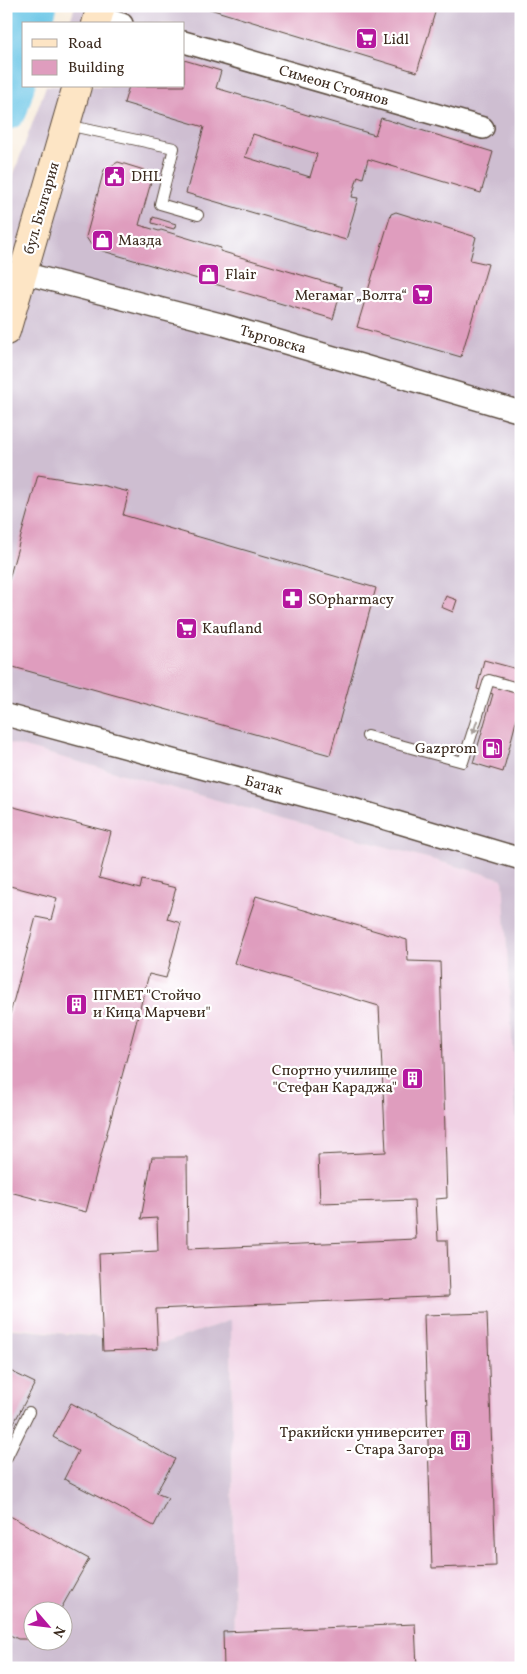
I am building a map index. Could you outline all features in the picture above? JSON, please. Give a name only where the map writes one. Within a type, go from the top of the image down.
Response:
[{"type":"street","name":"Симеон Стоянов","points":[[185,42],[483,128]]},
{"type":"street","name":"бул. България","points":[[6,330],[76,88]]},
{"type":"street","name":"Търговска","points":[[23,273],[224,325],[521,412]]},
{"type":"street","name":"Батак","points":[[6,715],[346,807],[521,859]]},
{"type":"lane","points":[[66,125],[174,148],[160,204],[198,215]]},
{"type":"lane","points":[[367,736],[463,762],[489,680],[521,689]]},
{"type":"lane","points":[[6,1458],[30,1412]]},
{"type":"shaded area","points":[[75,6],[521,6],[521,1201],[503,879],[6,742],[6,195],[45,88],[185,88],[185,22],[70,22]]},
{"type":"shaded area","points":[[6,742],[503,879],[521,1201],[521,1668],[234,1668],[231,1320],[165,1343],[6,1327]]},
{"type":"shaded area","points":[[231,1320],[234,1668],[6,1668],[6,1328],[165,1343]]},
{"type":"building","name":"Lidl","points":[[200,6],[437,6],[417,72]]},
{"type":"building","points":[[185,60],[221,71],[216,88],[375,135],[381,118],[493,152],[481,193],[368,159],[363,178],[358,176],[352,197],[358,198],[346,240],[186,193],[204,127],[124,103],[128,88],[185,88]],"holes":[[[253,134],[317,154],[310,177],[245,157]]]},
{"type":"building","points":[[118,162],[144,170],[151,182],[139,225],[221,248],[220,251],[342,287],[333,319],[93,248],[86,237],[104,170]]},
{"type":"building","name":"Мегамаг „Волта“","points":[[396,212],[476,237],[470,260],[488,264],[461,357],[357,327],[391,214]]},
{"type":"building","points":[[153,217],[176,224],[174,229],[152,223]]},
{"type":"building","name":"Kaufland","points":[[38,475],[101,485],[129,492],[123,515],[376,588],[330,755],[6,665],[6,590]]},
{"type":"building","points":[[446,596],[457,600],[453,612],[441,607]]},
{"type":"building","points":[[484,660],[521,670],[521,702],[503,772],[473,763],[493,694],[477,689]]},
{"type":"building","name":"ПГМЕТ \"Стойчо и Кица Марчеви\"","points":[[6,805],[111,832],[99,878],[140,889],[142,880],[176,888],[167,919],[181,923],[166,978],[149,974],[86,1212],[6,1191],[6,1029],[36,917],[51,920],[57,898],[6,885]]},
{"type":"building","points":[[256,896],[407,940],[408,961],[440,962],[447,1198],[436,1199],[438,1240],[447,1240],[449,1296],[156,1309],[158,1349],[103,1351],[99,1254],[158,1251],[157,1218],[141,1219],[152,1157],[187,1157],[188,1249],[416,1239],[414,1200],[320,1203],[318,1155],[386,1152],[379,1006],[234,963]]},
{"type":"building","name":"Тракийски университет - Стара Загора","points":[[487,1313],[496,1566],[432,1568],[424,1315]]},
{"type":"building","points":[[6,1369],[35,1383],[6,1438]]},
{"type":"building","points":[[71,1403],[175,1459],[156,1493],[168,1498],[154,1526],[64,1479],[78,1451],[53,1437]]},
{"type":"building","points":[[10,1516],[89,1559],[65,1602],[22,1602],[22,1639],[6,1633],[6,1523]]},
{"type":"building","points":[[415,1624],[417,1668],[224,1668],[223,1632]]},
{"type":"waterway","points":[[31,22],[35,6]]},
{"type":"waterway","points":[[6,108],[22,53]]},
{"type":"place","name":"Lidl","points":[[367,39]]},
{"type":"place","name":"DHL","points":[[115,176]]},
{"type":"place","name":"Мазда","points":[[102,240]]},
{"type":"place","name":"Flair","points":[[209,274]]},
{"type":"place","name":"Мегамаг „Волта“","points":[[423,295]]},
{"type":"place","name":"SOpharmacy","points":[[292,599]]},
{"type":"place","name":"Kaufland","points":[[186,628]]},
{"type":"place","name":"Gazprom","points":[[493,748]]},
{"type":"place","name":"ПГМЕТ \"Стойчо и Кица Марчеви\"","points":[[77,1004]]},
{"type":"place","name":"Спортно училище \"Стефан Караджа\"","points":[[413,1079]]},
{"type":"place","name":"Тракийски университет - Стара Загора","points":[[460,1441]]}]
